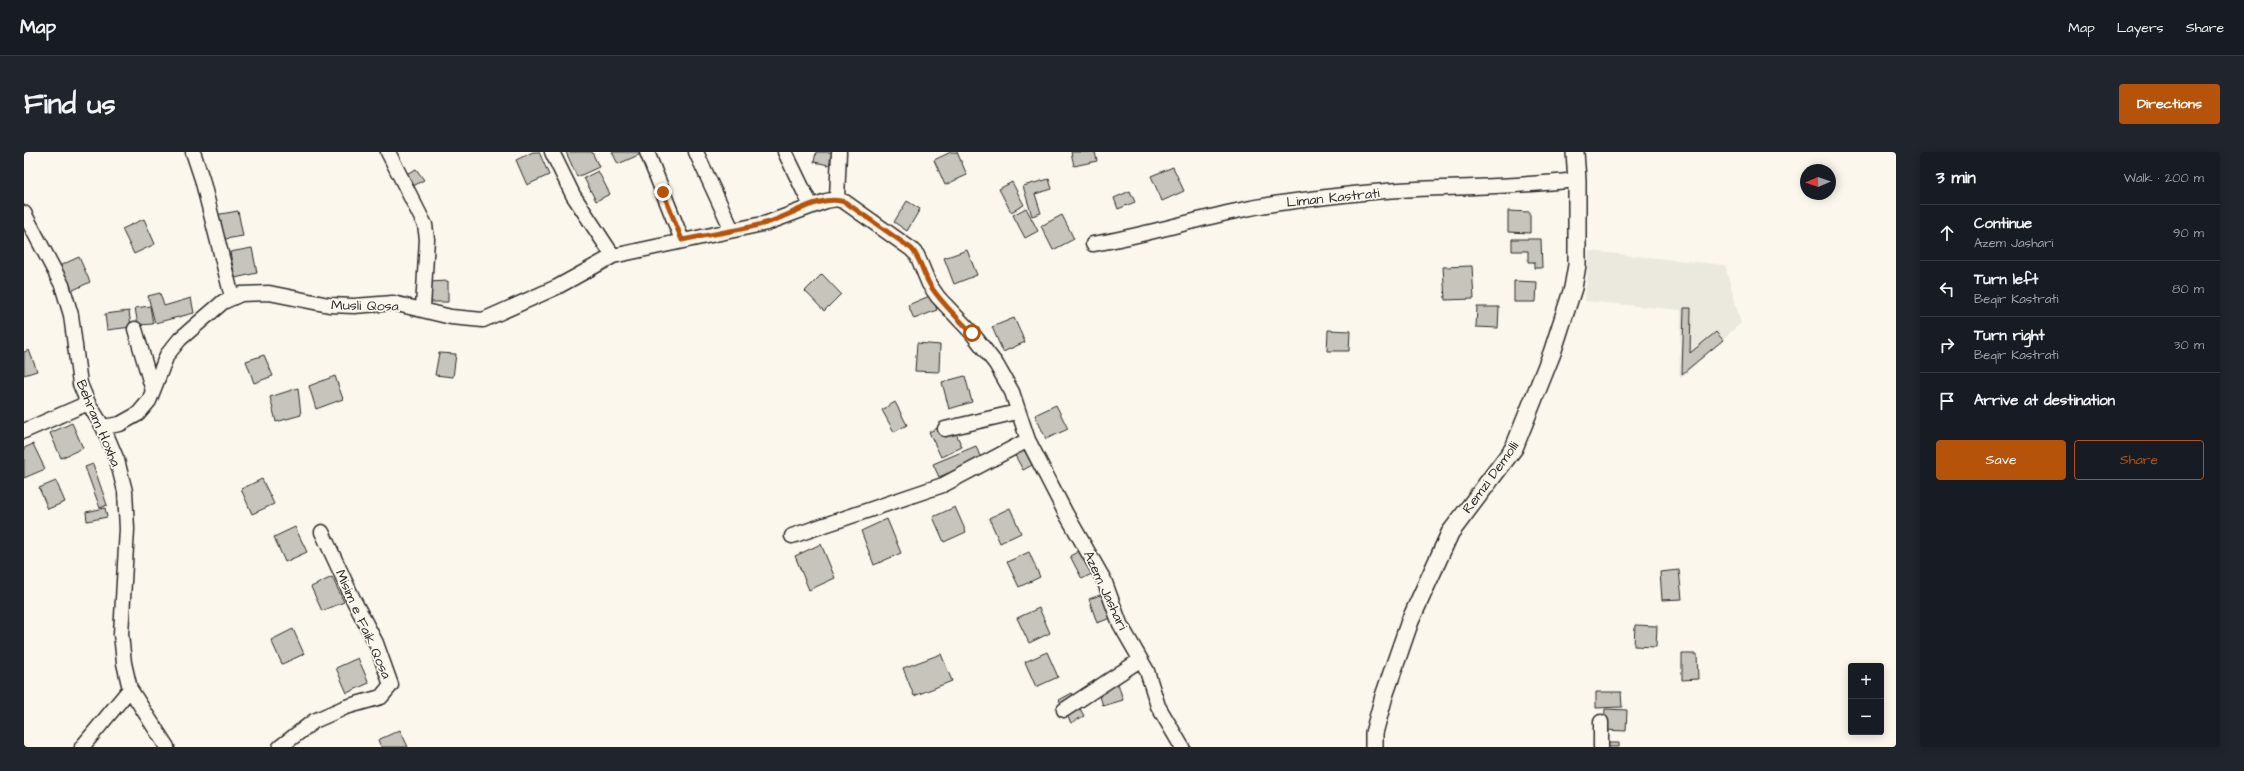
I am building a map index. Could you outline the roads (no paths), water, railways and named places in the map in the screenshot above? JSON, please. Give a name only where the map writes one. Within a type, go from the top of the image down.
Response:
[{"type":"street","points":[[193,152],[202,179],[232,297]]},
{"type":"street","points":[[388,152],[425,225],[427,239],[423,308]]},
{"type":"street","points":[[552,152],[573,196],[613,256]]},
{"type":"street","points":[[647,152],[682,240]]},
{"type":"street","points":[[696,152],[732,230]]},
{"type":"street","points":[[785,152],[811,206]]},
{"type":"street","points":[[837,199],[840,152]]},
{"type":"street","name":"Remzi Demolli","points":[[1374,747],[1374,733],[1387,689],[1410,622],[1450,533],[1514,448],[1552,353],[1573,288],[1577,265],[1577,180],[1575,152]]},
{"type":"street","name":"Liman Kastrati","points":[[1093,244],[1127,238],[1262,206],[1287,202],[1376,192],[1532,184],[1577,180]]},
{"type":"street","name":"Musli Qosa","points":[[103,427],[120,424],[138,414],[153,392],[167,355],[223,302],[232,297],[254,292],[269,293],[329,305],[354,306],[393,302],[423,308],[451,317],[483,320],[551,290],[613,256],[767,223],[811,206],[837,199]]},
{"type":"street","name":"Azem Jashari","points":[[837,199],[852,206],[914,252],[938,296],[972,333],[996,364],[1012,392],[1028,440],[1065,512],[1104,580],[1120,624],[1147,671],[1158,706],[1182,747]]},
{"type":"street","name":"Behram Hoxha","points":[[24,213],[62,285],[71,315],[80,384],[88,403],[103,427],[117,460],[125,491],[127,529],[121,634],[130,689],[167,747]]},
{"type":"street","points":[[135,329],[153,392]]},
{"type":"street","points":[[24,431],[88,403]]},
{"type":"street","points":[[946,429],[1018,412]]},
{"type":"street","points":[[792,536],[943,484],[1028,440]]},
{"type":"street","name":"Misim e Faik Qosa","points":[[280,747],[314,721],[346,707],[382,697],[392,685],[376,643],[354,601],[322,532]]},
{"type":"street","points":[[1064,710],[1140,660]]},
{"type":"street","points":[[82,747],[130,689]]},
{"type":"street","points":[[1601,722],[1601,747]]}]
